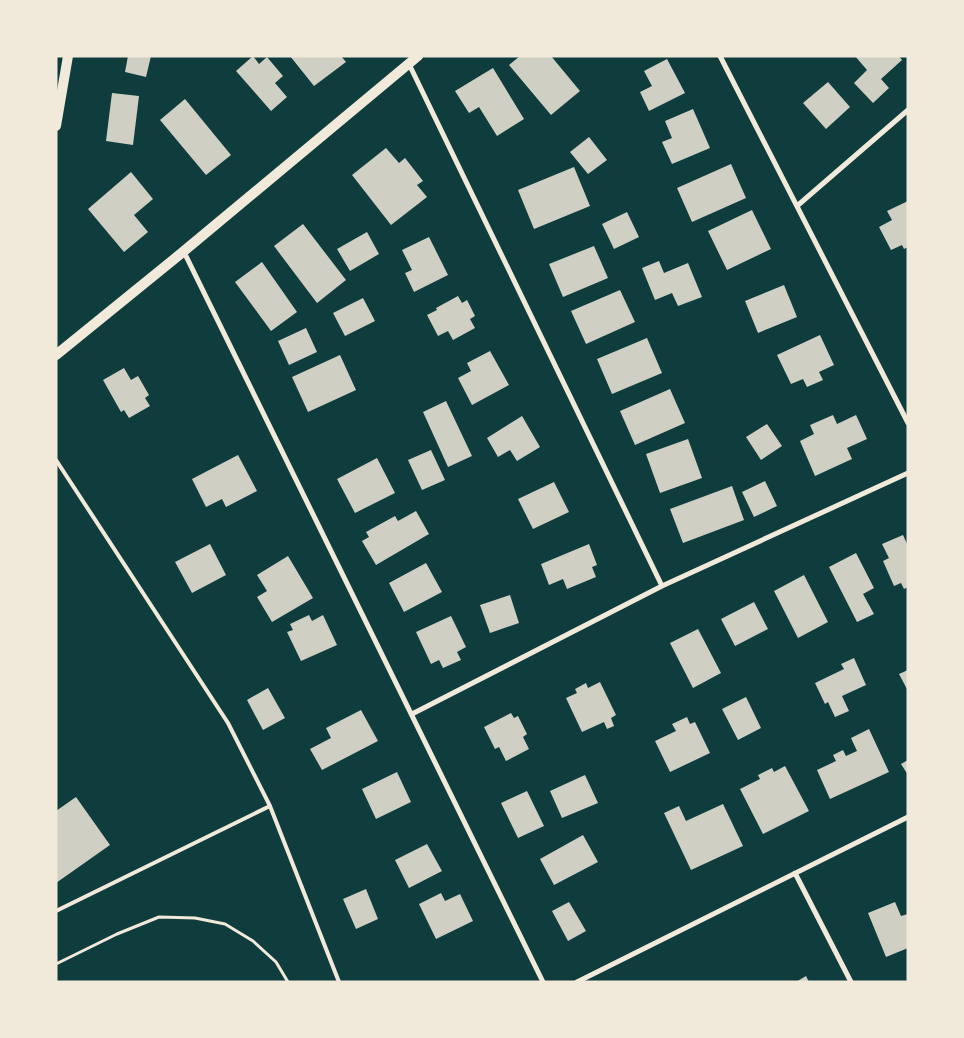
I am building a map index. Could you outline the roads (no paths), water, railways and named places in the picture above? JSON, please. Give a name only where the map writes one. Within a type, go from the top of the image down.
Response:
[{"type":"main road","points":[[56,126],[68,56]]},
{"type":"main road","points":[[56,355],[418,56]]},
{"type":"street","points":[[720,56],[908,422]]},
{"type":"street","points":[[409,64],[662,586]]},
{"type":"street","points":[[797,206],[908,110]]},
{"type":"street","points":[[184,251],[542,982]]},
{"type":"street","points":[[412,714],[662,586],[908,474]]},
{"type":"street","points":[[577,982],[908,817]]},
{"type":"street","points":[[795,873],[851,982]]},
{"type":"lane","points":[[56,460],[228,723],[270,806],[339,982]]},
{"type":"lane","points":[[56,911],[270,806]]}]
